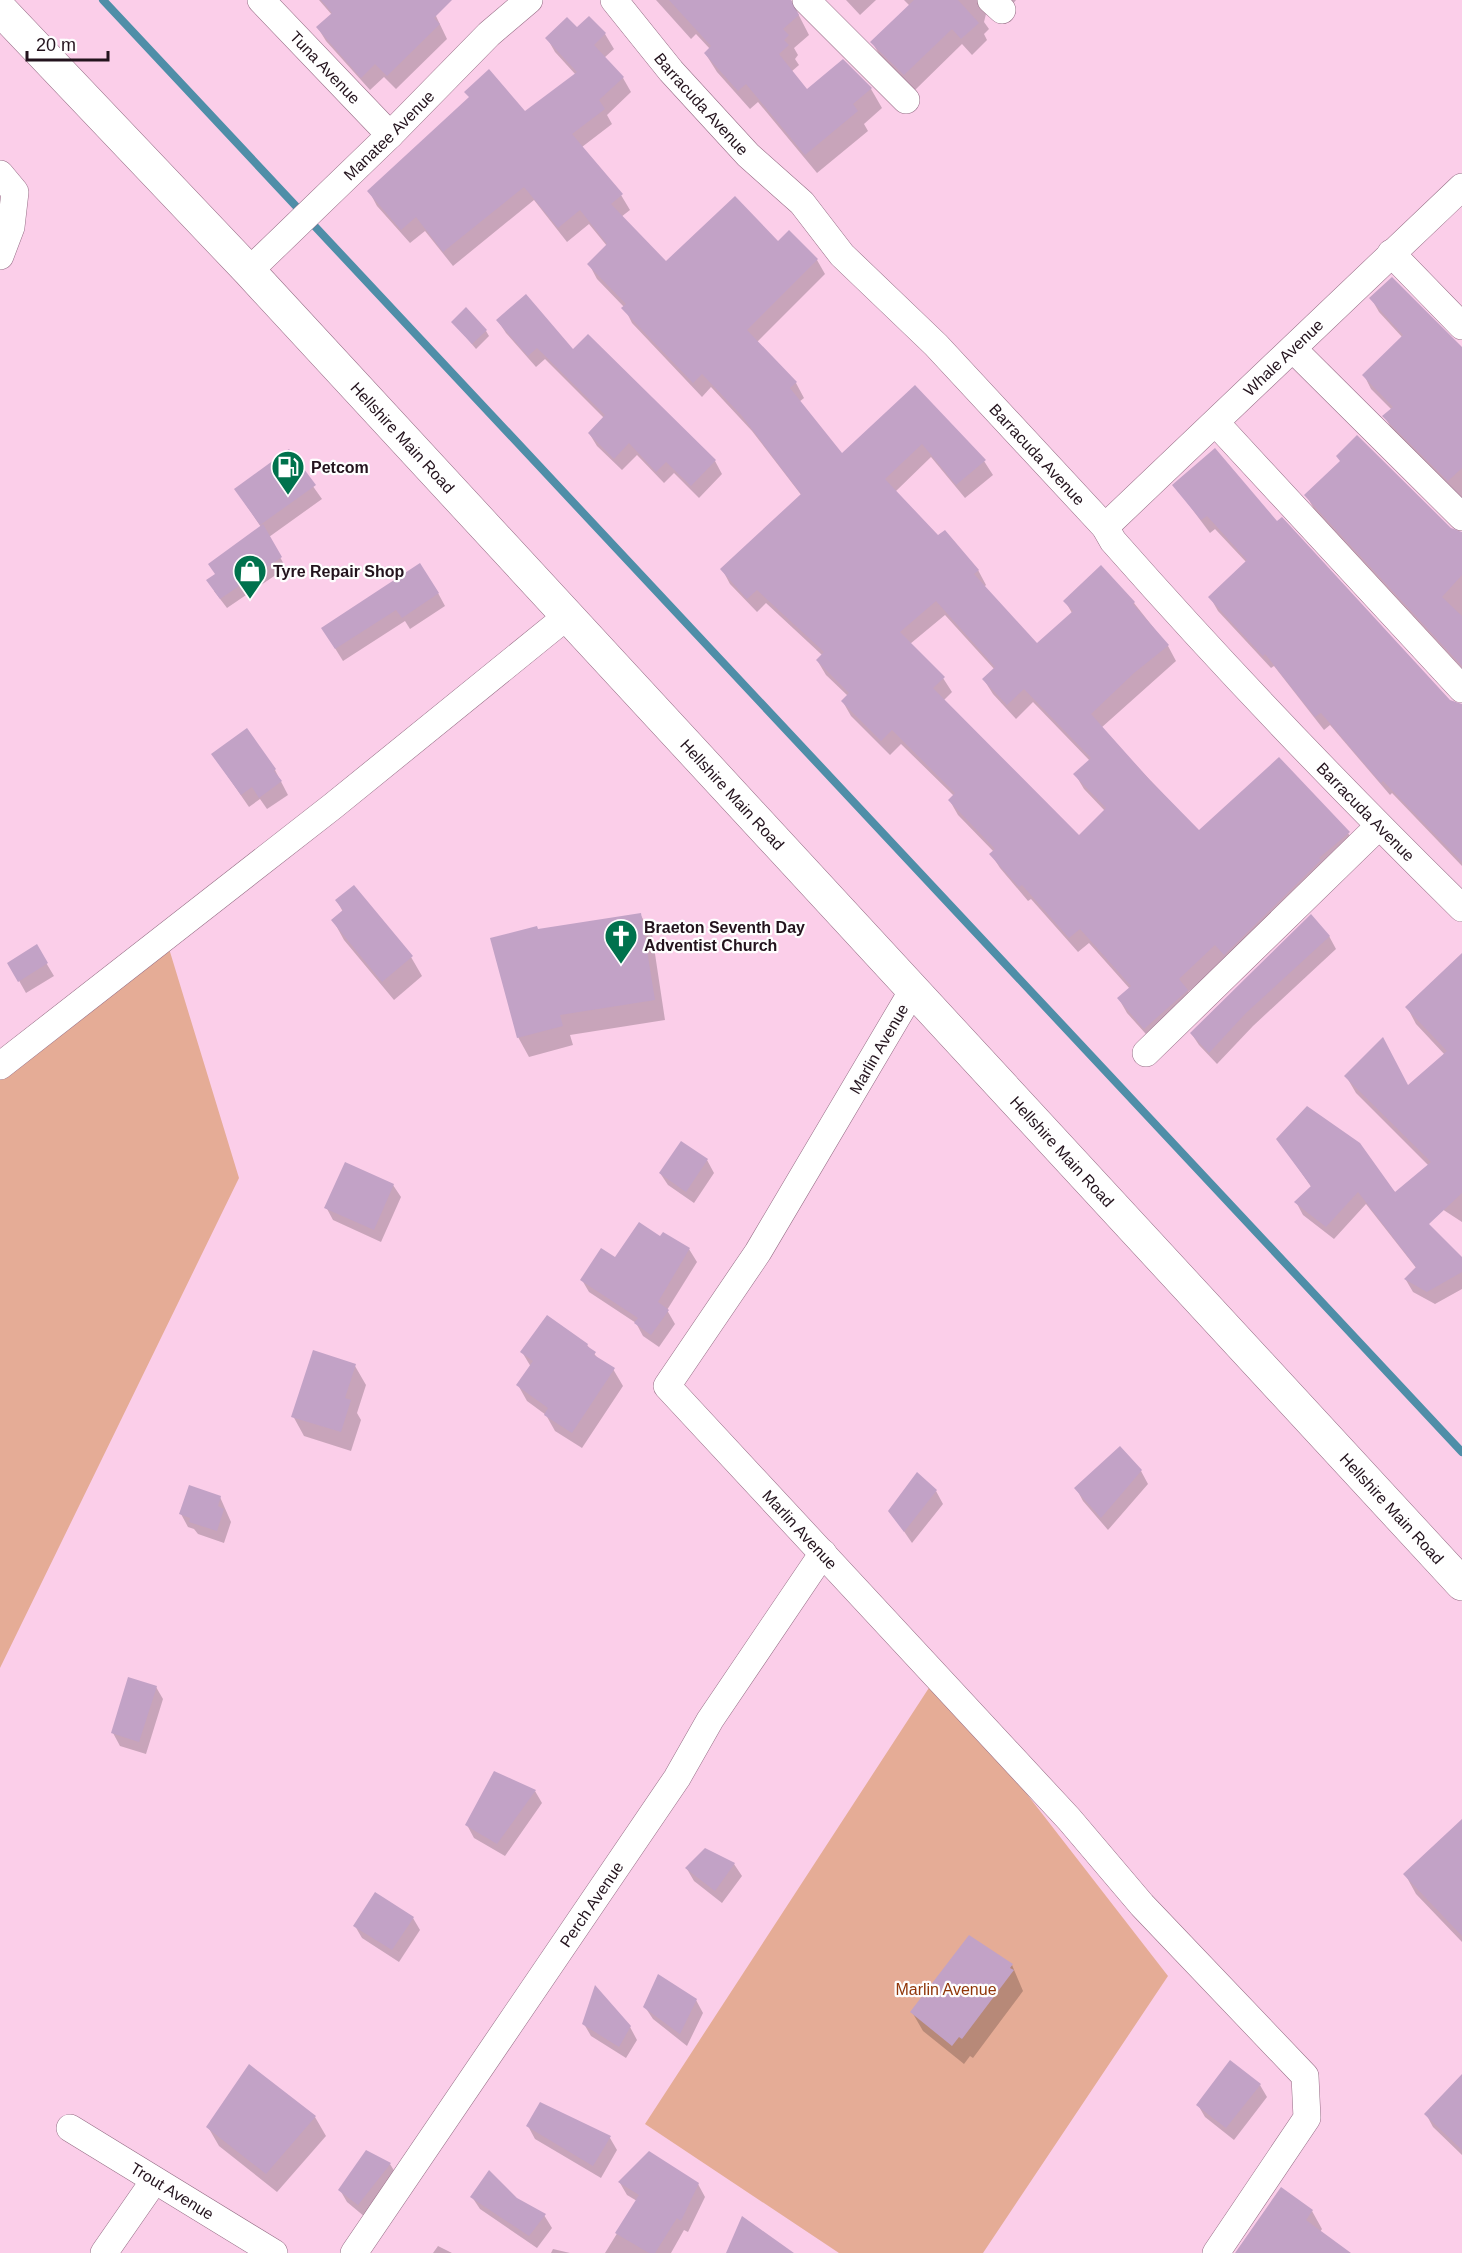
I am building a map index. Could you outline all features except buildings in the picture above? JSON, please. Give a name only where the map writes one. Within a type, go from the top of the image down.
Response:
[{"type":"main road","name":"Hellshire Main Road","points":[[0,9],[259,260],[566,617],[1462,1584]]},
{"type":"street","name":"Tuna Avenue","points":[[261,0],[390,135]]},
{"type":"street","name":"Manatee Avenue","points":[[259,260],[390,135],[489,34],[529,0]]},
{"type":"street","name":"Barracuda Avenue","points":[[614,0],[671,71],[748,155],[802,203],[843,255],[936,345],[1105,527],[1113,541],[1198,637],[1379,826],[1462,908]]},
{"type":"street","points":[[806,0],[843,40],[906,100]]},
{"type":"street","points":[[0,174],[15,192],[11,227],[0,256]]},
{"type":"street","name":"Whale Avenue","points":[[1105,527],[1293,350],[1390,253],[1462,187]]},
{"type":"street","points":[[1390,253],[1462,326]]},
{"type":"street","points":[[1293,350],[1462,517]]},
{"type":"street","points":[[1216,423],[1462,689]]},
{"type":"street","points":[[0,1066],[333,806],[566,617]]},
{"type":"street","points":[[1146,1053],[1379,826]]},
{"type":"street","name":"Marlin Avenue","points":[[913,990],[758,1252],[667,1386],[1069,1819],[1142,1905],[1305,2076],[1307,2118],[1216,2253]]},
{"type":"street","name":"Perch Avenue","points":[[354,2253],[451,2114],[677,1778],[710,1720],[823,1553]]},
{"type":"street","name":"Trout Avenue","points":[[70,2128],[274,2253]]},
{"type":"street","points":[[104,2253],[154,2181]]},
{"type":"green space","points":[[167,942],[239,1178],[0,1668],[0,1053]]},
{"type":"green space","name":"Marlin Avenue","points":[[936,1677],[1168,1976],[983,2253],[839,2253],[645,2124]]},
{"type":"waterway","points":[[103,0],[1462,1452]]},
{"type":"place","name":"Petcom","points":[[288,496]]},
{"type":"place","name":"Tyre Repair Shop","points":[[250,600]]},
{"type":"place","name":"Braeton Seventh Day Adventist Church","points":[[621,965]]}]
